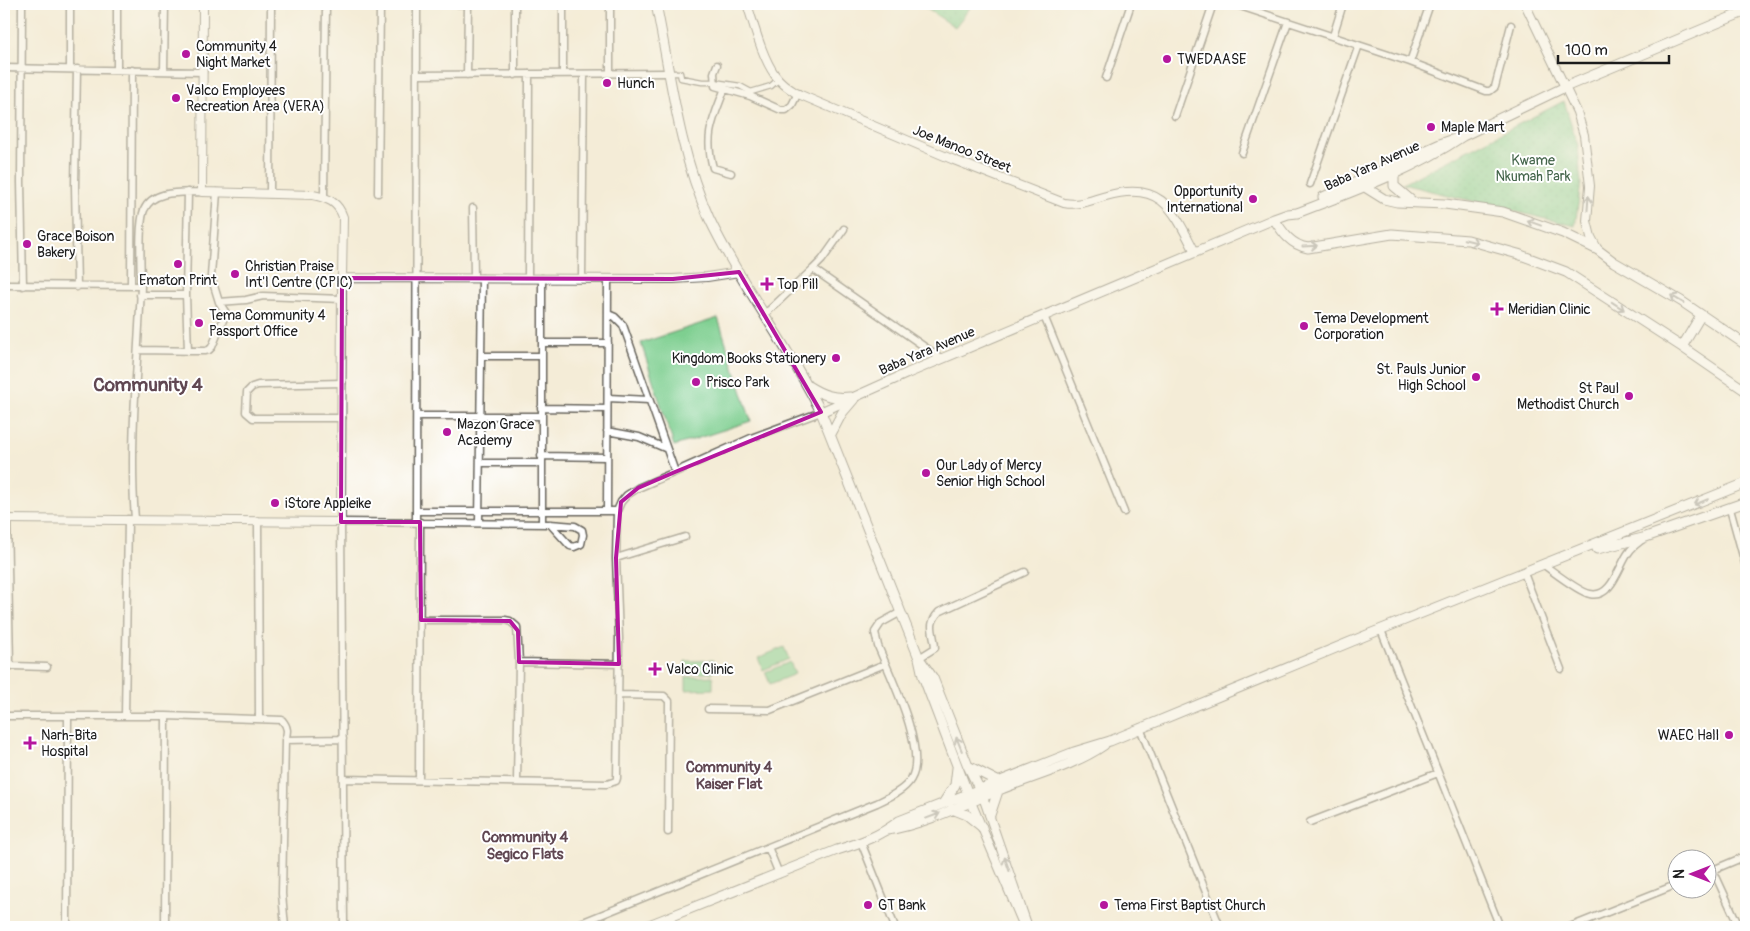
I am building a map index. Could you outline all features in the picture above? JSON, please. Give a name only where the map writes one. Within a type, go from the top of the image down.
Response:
[{"type":"main road","points":[[656,4],[683,146],[710,218],[739,272],[808,386],[831,434],[919,658],[923,676],[969,797]]},
{"type":"main road","name":"Baba Yara Avenue","points":[[1360,185],[1440,144],[1463,136],[1565,87],[1746,11]]},
{"type":"main road","name":"Baba Yara Avenue","points":[[821,412],[1195,252],[1274,219],[1297,213],[1394,172],[1442,150],[1463,136]]},
{"type":"main road","points":[[1394,172],[1394,186],[1400,193],[1414,202]]},
{"type":"main road","points":[[1360,185],[1384,199],[1397,202],[1414,202],[1503,212],[1563,233],[1598,250],[1614,262],[1681,301],[1746,345]]},
{"type":"main road","points":[[1274,219],[1282,232],[1291,241],[1298,246],[1308,248],[1363,238],[1401,234],[1468,240],[1518,254],[1566,272],[1746,391]]},
{"type":"main road","points":[[1682,347],[1701,315]]},
{"type":"main road","points":[[808,386],[827,396],[848,397],[858,395]]},
{"type":"main road","points":[[831,434],[842,413],[858,395]]},
{"type":"main road","points":[[644,927],[861,842],[886,830],[898,821],[944,802],[981,793],[1074,752],[1140,728],[1746,483]]},
{"type":"main road","points":[[1560,558],[1643,538],[1746,502]]},
{"type":"main road","points":[[919,658],[933,678],[968,766],[981,793]]},
{"type":"main road","points":[[968,766],[998,786]]},
{"type":"main road","points":[[944,802],[955,785],[957,768]]},
{"type":"main road","points":[[990,815],[998,786]]},
{"type":"main road","points":[[886,830],[902,828],[952,809],[969,797]]},
{"type":"main road","points":[[952,809],[967,815],[982,827]]},
{"type":"street","points":[[22,4],[21,182],[23,286]]},
{"type":"street","points":[[70,4],[74,69],[77,287]]},
{"type":"street","points":[[117,4],[117,70]]},
{"type":"street","points":[[164,71],[165,4]]},
{"type":"street","points":[[202,192],[203,4]]},
{"type":"street","points":[[270,194],[271,4]]},
{"type":"street","points":[[324,197],[326,4]]},
{"type":"street","points":[[378,194],[380,4]]},
{"type":"street","points":[[417,4],[416,511],[421,620],[419,780]]},
{"type":"street","points":[[458,4],[468,4],[467,75]]},
{"type":"street","points":[[515,4],[515,74]]},
{"type":"street","points":[[563,4],[563,74]]},
{"type":"street","points":[[610,4],[610,74]]},
{"type":"street","name":"Joe Manoo Street","points":[[747,4],[768,63],[779,79],[798,93],[954,160],[1064,203],[1073,205],[1089,202],[1121,192],[1141,191],[1159,198],[1172,209],[1195,252]]},
{"type":"street","points":[[1106,78],[1130,4]]},
{"type":"street","points":[[1176,116],[1213,4]]},
{"type":"street","points":[[1234,4],[1253,7],[1288,22],[1410,62],[1482,90],[1490,91],[1496,87],[1511,25]]},
{"type":"street","points":[[1333,36],[1343,4]]},
{"type":"street","points":[[1410,62],[1430,4]]},
{"type":"street","points":[[1525,4],[1577,112],[1584,135],[1590,186],[1587,221],[1591,237],[1598,250]]},
{"type":"street","points":[[1242,153],[1288,22]]},
{"type":"street","points":[[1310,184],[1359,45]]},
{"type":"street","points":[[717,65],[714,73],[715,86],[750,96],[781,110],[786,110],[792,105],[798,93]]},
{"type":"street","points":[[4,68],[203,72]]},
{"type":"street","points":[[131,286],[132,70]]},
{"type":"street","points":[[418,75],[680,73],[681,78],[740,86],[751,92],[771,86],[779,79]]},
{"type":"street","points":[[528,278],[529,74]]},
{"type":"street","points":[[582,278],[584,74]]},
{"type":"street","points":[[725,88],[710,128],[709,154],[713,168],[731,173]]},
{"type":"street","points":[[188,192],[186,295],[188,351]]},
{"type":"street","points":[[125,716],[132,482],[144,210],[153,198],[162,194],[188,192],[324,197],[334,202],[343,217],[341,522],[344,927]]},
{"type":"street","points":[[138,350],[205,351],[212,347],[226,313],[219,302],[211,276],[217,192]]},
{"type":"street","points":[[473,208],[481,356],[479,523]]},
{"type":"street","points":[[765,314],[822,260],[844,229]]},
{"type":"street","points":[[812,269],[942,359]]},
{"type":"street","points":[[342,278],[707,278],[739,272]]},
{"type":"street","points":[[542,278],[542,524]]},
{"type":"street","points":[[607,511],[608,279]]},
{"type":"street","points":[[4,285],[141,286]]},
{"type":"street","points":[[140,295],[186,295]]},
{"type":"street","points":[[219,302],[246,300],[263,296],[342,299]]},
{"type":"street","points":[[608,314],[615,317],[623,325],[675,472]]},
{"type":"street","points":[[1044,316],[1124,512]]},
{"type":"street","points":[[542,344],[608,344]]},
{"type":"street","points":[[481,356],[541,356]]},
{"type":"street","points":[[342,383],[258,385],[247,392],[245,406],[246,412],[253,418],[342,418]]},
{"type":"street","points":[[608,398],[649,400]]},
{"type":"street","points":[[541,408],[607,409]]},
{"type":"street","points":[[342,779],[607,784],[616,781],[619,664],[616,558],[617,511],[621,502],[627,495],[675,472],[751,438],[821,412]]},
{"type":"street","points":[[417,416],[541,416]]},
{"type":"street","points":[[607,432],[639,437],[665,448]]},
{"type":"street","points":[[480,463],[606,457]]},
{"type":"street","points":[[1730,509],[1746,567]]},
{"type":"street","points":[[416,511],[617,511]]},
{"type":"street","points":[[47,667],[13,666],[10,663],[6,519],[550,524],[579,527],[584,535],[581,544],[570,546],[550,524]]},
{"type":"street","points":[[258,521],[259,718]]},
{"type":"street","points":[[616,558],[685,537]]},
{"type":"street","points":[[1544,565],[1580,590],[1591,595],[1601,593],[1609,588],[1629,551],[1643,538]]},
{"type":"street","points":[[919,658],[935,648],[932,627],[935,616],[939,612],[1025,572]]},
{"type":"street","points":[[1524,573],[1561,669]]},
{"type":"street","points":[[571,927],[887,798],[908,784],[916,768],[915,748],[911,731],[875,639],[875,632],[881,623],[901,612]]},
{"type":"street","points":[[421,620],[505,620],[510,621],[517,627],[519,662],[518,782]]},
{"type":"street","points":[[1380,630],[1500,927]]},
{"type":"street","points":[[519,662],[619,664]]},
{"type":"street","points":[[708,709],[770,710],[885,664]]},
{"type":"street","points":[[619,695],[664,696],[669,702],[668,832]]},
{"type":"street","points":[[4,716],[68,718],[166,716],[282,720],[287,729],[285,740],[282,894],[285,927]]},
{"type":"street","points":[[165,927],[166,716]]},
{"type":"street","points":[[66,927],[68,718]]},
{"type":"street","points":[[1140,728],[1220,927]]},
{"type":"street","points":[[285,740],[343,739]]},
{"type":"street","points":[[1310,822],[1438,773]]},
{"type":"street","points":[[981,793],[1027,927]]},
{"type":"street","points":[[969,797],[1018,914],[1027,927]]},
{"type":"street","points":[[861,842],[895,927]]},
{"type":"street","points":[[768,847],[779,874]]},
{"type":"street","points":[[1718,868],[1746,856]]},
{"type":"street","points":[[1718,886],[1736,920],[1737,927]]},
{"type":"street","points":[[1570,927],[1668,888]]},
{"type":"highlighted area","points":[[739,272],[821,412],[638,488],[621,502],[616,558],[619,664],[519,662],[518,631],[510,621],[421,620],[420,522],[341,522],[342,278],[673,279]]},
{"type":"green space","points":[[919,4],[973,4],[955,27]]},
{"type":"green space","name":"Kwame Nkumah Park","points":[[1564,101],[1578,146],[1581,183],[1575,226],[1402,184]]},
{"type":"green space","name":"Prisco Park","points":[[718,318],[751,421],[674,446],[641,343]]},
{"type":"green space","points":[[784,647],[789,659],[763,670],[758,658]]},
{"type":"green space","points":[[713,660],[713,673],[685,674],[685,661]]},
{"type":"green space","points":[[790,662],[795,674],[770,684],[765,672]]},
{"type":"green space","points":[[713,676],[713,689],[686,690],[686,677]]},
{"type":"place","name":"Community 4 Night Market","points":[[186,54]]},
{"type":"place","name":"TWEDAASE","points":[[1167,59]]},
{"type":"place","name":"Hunch","points":[[607,83]]},
{"type":"place","name":"Valco Employees Recreation Area (VERA)","points":[[176,98]]},
{"type":"place","name":"Maple Mart","points":[[1431,127]]},
{"type":"place","name":"Opportunity International","points":[[1253,199]]},
{"type":"place","name":"Grace Boison Bakery","points":[[27,244]]},
{"type":"place","name":"Ematon Print","points":[[178,264]]},
{"type":"place","name":"Christian Praise Int'l Centre (CPIC)","points":[[235,274]]},
{"type":"place","name":"Top Pill","points":[[767,284]]},
{"type":"place","name":"Meridian Clinic","points":[[1497,309]]},
{"type":"place","name":"Tema Community 4 Passport Office","points":[[199,323]]},
{"type":"place","name":"Tema Development Corporation","points":[[1304,326]]},
{"type":"place","name":"Kingdom Books Stationery","points":[[836,358]]},
{"type":"place","name":"St. Pauls Junior High School","points":[[1476,377]]},
{"type":"place","name":"Prisco Park","points":[[696,382]]},
{"type":"place","name":"St Paul Methodist Church","points":[[1629,396]]},
{"type":"place","name":"Mazon Grace Academy","points":[[447,432]]},
{"type":"place","name":"Our Lady of Mercy Senior High School","points":[[926,473]]},
{"type":"place","name":"iStore Appleike","points":[[275,503]]},
{"type":"place","name":"Valco Clinic","points":[[655,669]]},
{"type":"place","name":"WAEC Hall","points":[[1729,735]]},
{"type":"place","name":"Narh-Bita Hospital","points":[[30,743]]},
{"type":"place","name":"GT Bank","points":[[868,905]]},
{"type":"place","name":"Tema First Baptist Church","points":[[1104,905]]},
{"type":"district","name":"Community 4","points":[[148,385]]},
{"type":"district","name":"Community 4 Kaiser Flat","points":[[729,776]]},
{"type":"district","name":"Community 4 Segico Flats","points":[[525,846]]}]
